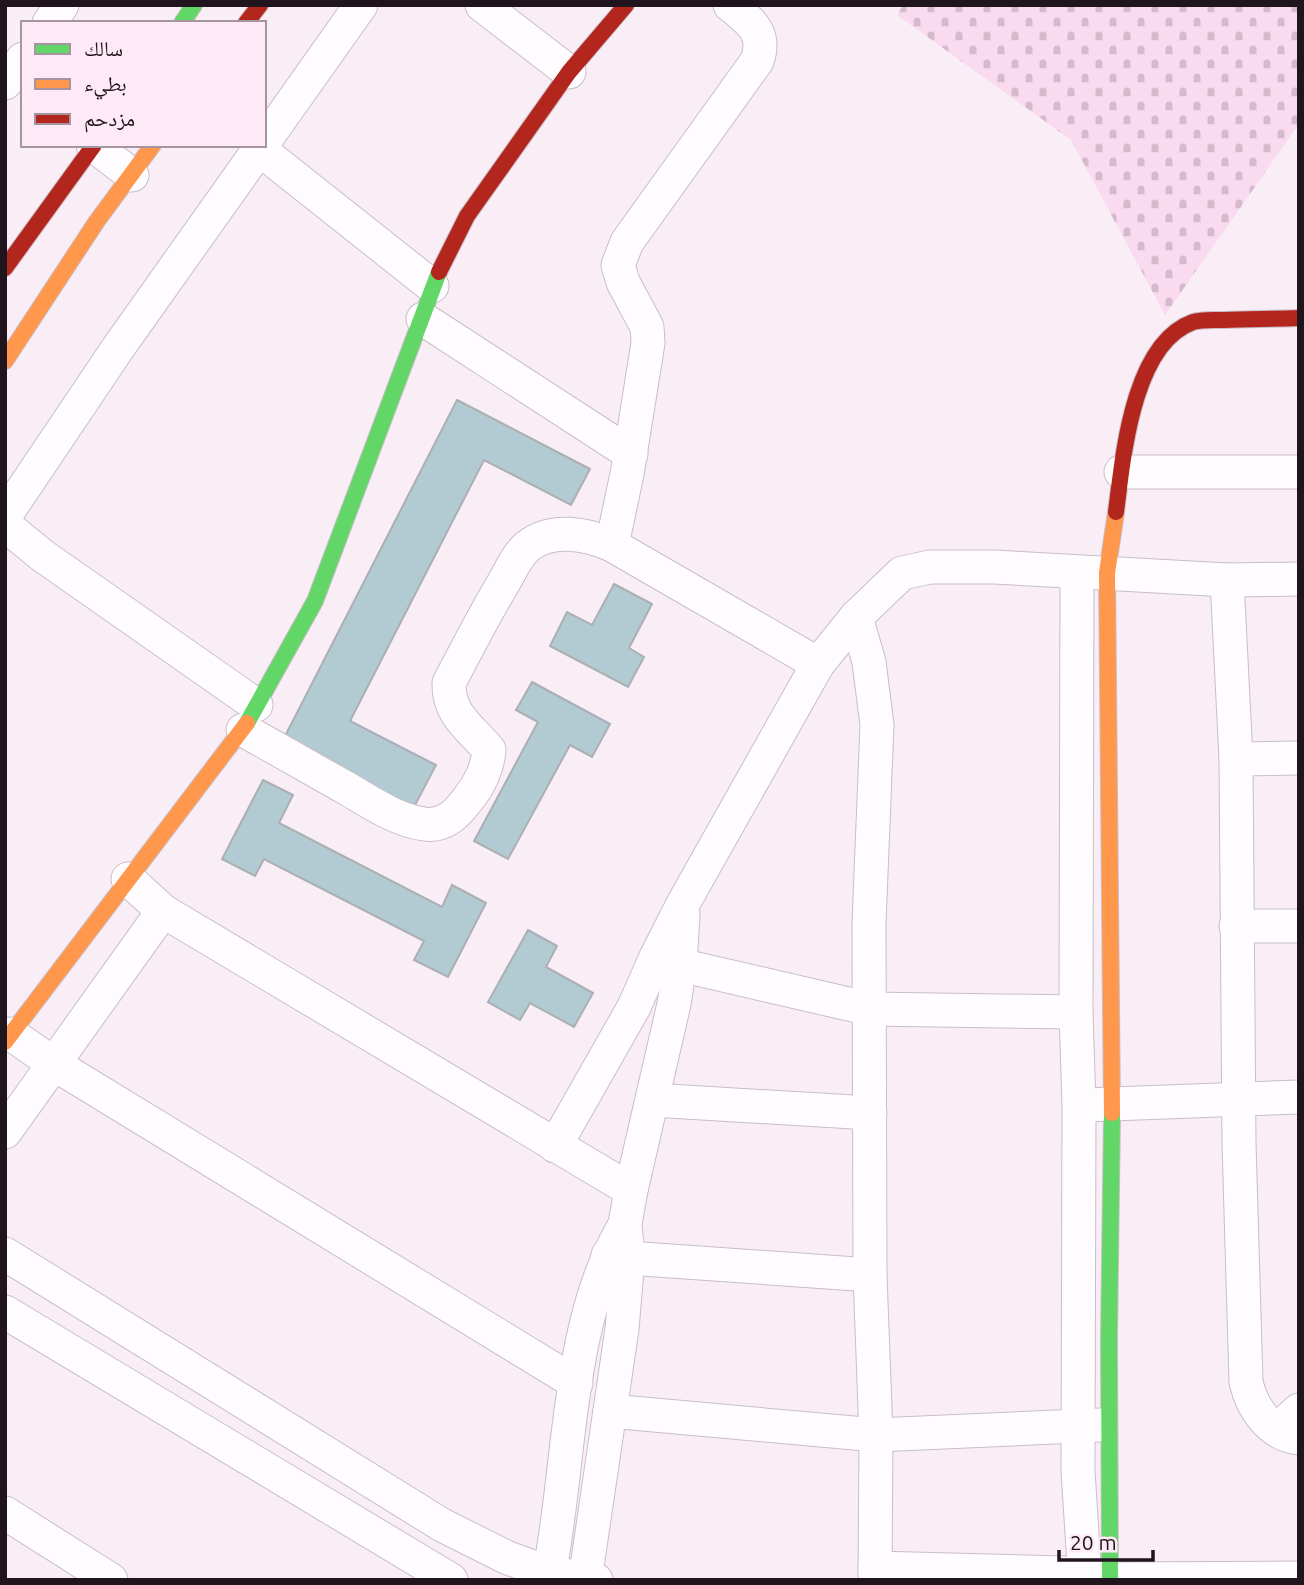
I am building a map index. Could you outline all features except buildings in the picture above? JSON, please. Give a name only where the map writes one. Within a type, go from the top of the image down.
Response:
[{"type":"main road","points":[[183,21],[194,5]]},
{"type":"main road","points":[[248,21],[260,5]]},
{"type":"main road","points":[[8,1038],[250,717],[315,601],[352,497],[423,319],[432,286],[467,216],[569,72],[626,5]]},
{"type":"main road","points":[[5,268],[93,147]]},
{"type":"main road","points":[[5,361],[97,221],[152,147]]},
{"type":"main road","points":[[1094,1426],[1112,1105],[1092,573],[1122,472],[1131,408],[1146,372],[1162,346],[1178,330],[1194,321],[1299,318]]},
{"type":"street","points":[[51,21],[62,5]]},
{"type":"street","points":[[266,140],[361,5]]},
{"type":"street","points":[[482,5],[569,72]]},
{"type":"street","points":[[612,545],[631,454],[648,343],[647,327],[623,282],[618,265],[627,242],[757,61],[762,47],[755,27],[730,5]]},
{"type":"street","points":[[97,147],[132,175]]},
{"type":"street","points":[[5,516],[118,348],[261,147]]},
{"type":"street","points":[[263,147],[432,286]]},
{"type":"street","points":[[423,319],[631,454]]},
{"type":"street","points":[[1122,472],[1299,472]]},
{"type":"street","points":[[5,526],[250,717],[393,815],[425,824],[448,820],[458,813],[474,791],[488,760],[489,750],[460,721],[453,709],[449,683],[481,620],[519,556],[528,546],[540,540],[565,535],[586,535],[612,545],[818,664]]},
{"type":"street","points":[[555,1146],[634,1007],[668,961],[684,902],[818,664],[856,617],[902,573],[930,567],[1227,580],[1299,579]]},
{"type":"street","points":[[1092,573],[1076,1012],[1094,1426],[1077,1471],[1098,1578]]},
{"type":"street","points":[[1227,580],[1236,759],[1238,1100],[1246,1382],[1250,1399],[1262,1418],[1291,1426]]},
{"type":"street","points":[[856,617],[869,662],[877,725],[869,923],[870,1275],[876,1435],[875,1574],[1299,1578]]},
{"type":"street","points":[[1236,759],[1299,758]]},
{"type":"street","points":[[128,878],[163,911],[631,1190]]},
{"type":"street","points":[[5,1132],[163,911]]},
{"type":"street","points":[[1236,926],[1299,926]]},
{"type":"street","points":[[668,961],[870,1009],[1076,1012]]},
{"type":"street","points":[[549,1576],[586,1325],[618,1257],[674,1004],[668,961]]},
{"type":"street","points":[[8,1038],[576,1383]]},
{"type":"street","points":[[1079,1105],[1299,1097]]},
{"type":"street","points":[[652,1100],[870,1113]]},
{"type":"street","points":[[5,1254],[442,1525],[549,1576],[589,1579],[622,1329],[618,1257]]},
{"type":"street","points":[[618,1257],[870,1275]]},
{"type":"street","points":[[5,1312],[451,1580]]},
{"type":"street","points":[[610,1411],[876,1435],[1094,1426]]},
{"type":"street","points":[[5,1513],[111,1580]]},
{"type":"green space","points":[[903,5],[1299,5],[1299,124],[1165,315],[1071,140],[897,15]]},
{"type":"traffic: fast","points":[[183,21],[194,5]]},
{"type":"traffic: fast","points":[[247,723],[315,601],[439,272]]},
{"type":"traffic: fast","points":[[1110,1580],[1112,1113]]},
{"type":"traffic: slow","points":[[5,361],[97,221],[152,147]]},
{"type":"traffic: slow","points":[[1112,1113],[1107,573],[1116,512]]},
{"type":"traffic: slow","points":[[5,1042],[247,723]]},
{"type":"traffic: jam","points":[[248,21],[260,5]]},
{"type":"traffic: jam","points":[[439,272],[467,216],[569,72],[626,5]]},
{"type":"traffic: jam","points":[[5,268],[93,147]]},
{"type":"traffic: jam","points":[[1116,512],[1122,463],[1134,405],[1156,353],[1172,334],[1200,320],[1299,318]]}]
